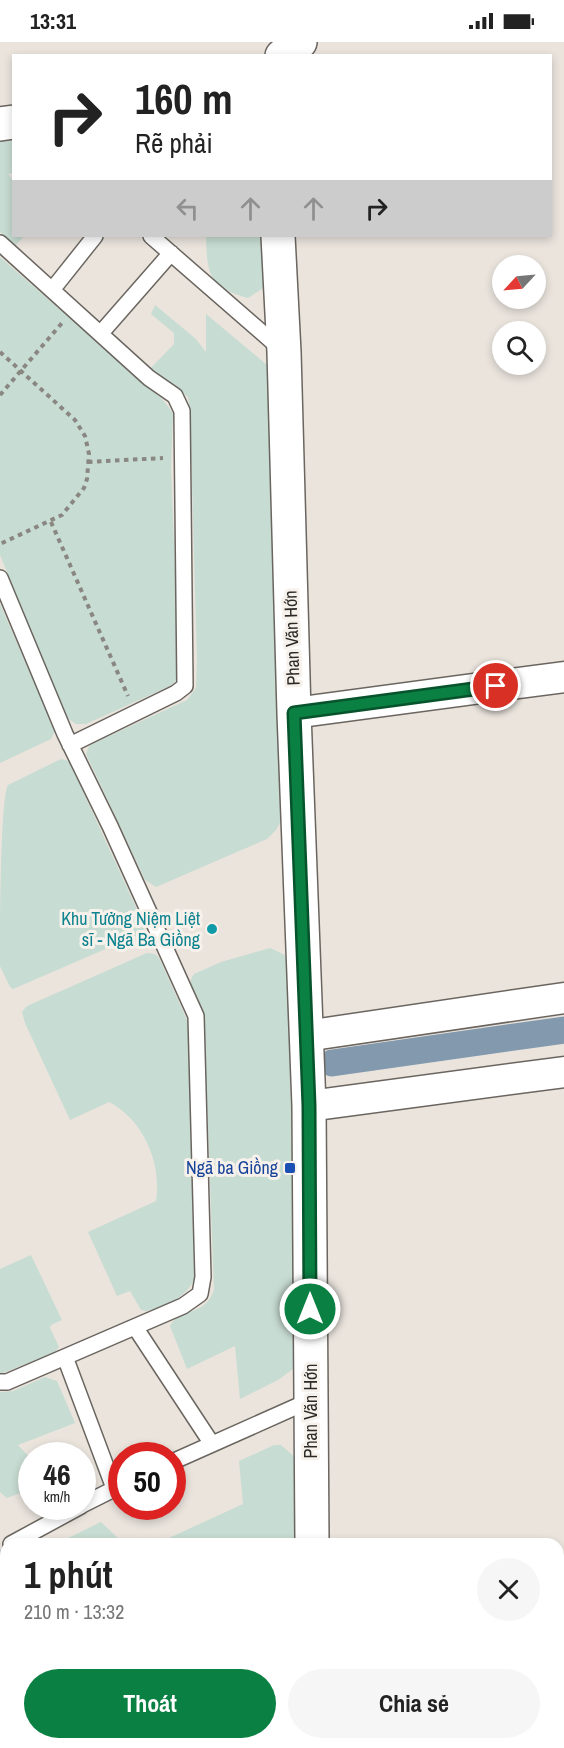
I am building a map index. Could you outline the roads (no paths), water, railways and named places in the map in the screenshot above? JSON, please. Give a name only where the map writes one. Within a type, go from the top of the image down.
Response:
[{"type":"main road","points":[[285,54],[300,42]]},
{"type":"main road","name":"Phan Văn Hớn","points":[[278,237],[284,352],[294,713],[309,1106],[312,1538]]},
{"type":"street","points":[[294,713],[564,677]]},
{"type":"street","points":[[306,1036],[564,998]]},
{"type":"street","points":[[309,1106],[564,1072]]},
{"type":"lane","points":[[52,290],[94,237]]},
{"type":"lane","points":[[152,237],[284,352]]},
{"type":"lane","points":[[0,243],[149,378],[175,396],[180,402],[182,411],[185,686],[176,693],[70,745]]},
{"type":"lane","points":[[101,333],[171,253]]},
{"type":"lane","points":[[0,578],[70,745],[110,826],[196,1016],[202,1286],[200,1294],[183,1306],[7,1382],[0,1382]]},
{"type":"lane","points":[[135,1327],[212,1444]]},
{"type":"lane","points":[[65,1357],[108,1462]]},
{"type":"lane","points":[[186,1456],[311,1400]]},
{"type":"lane","points":[[22,1538],[56,1520]]},
{"type":"waterway","points":[[332,1063],[564,1030]]},
{"type":"place","name":"Khu Tưởng Niệm Liệt sĩ - Ngã Ba Giồng","points":[[212,929]]},
{"type":"place","name":"Ngã ba Giồng","points":[[290,1168]]}]
